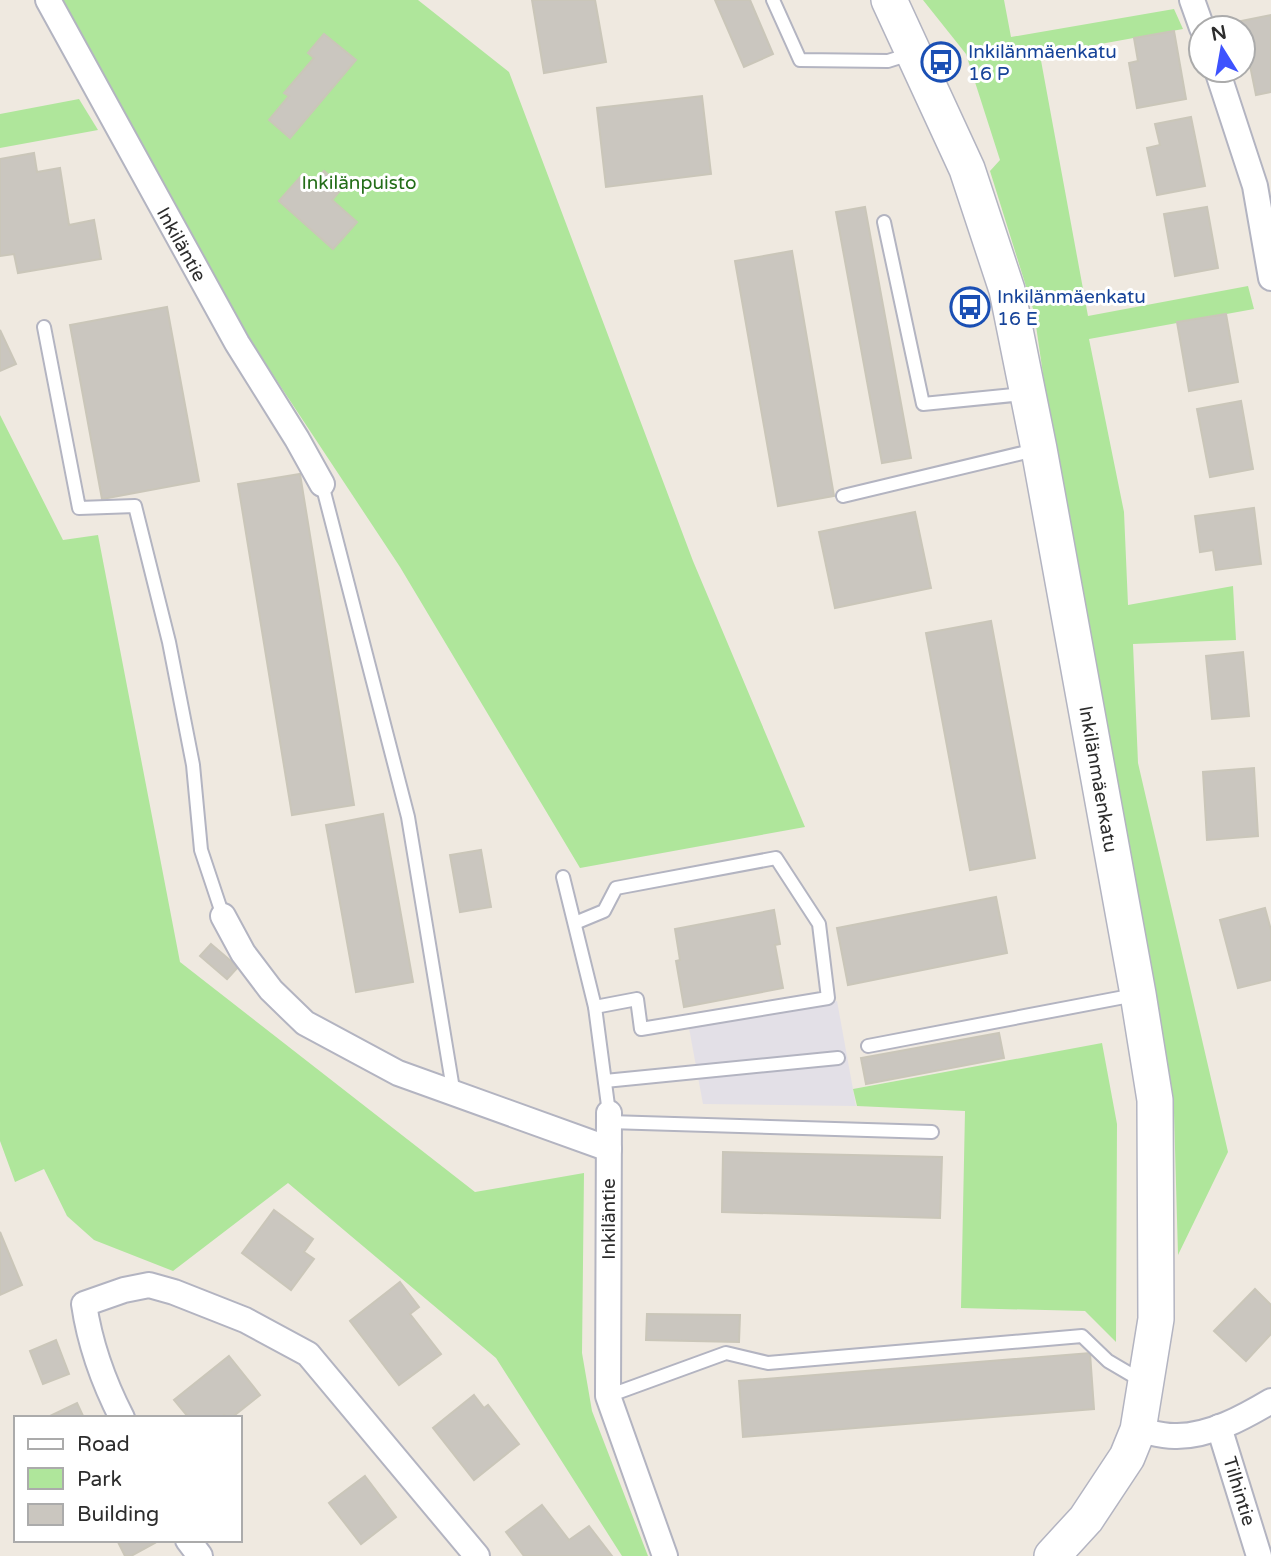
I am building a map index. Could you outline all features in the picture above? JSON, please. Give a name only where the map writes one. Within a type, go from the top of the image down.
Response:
[{"type":"street","name":"Inkiläntie","points":[[48,0],[231,332],[322,484]]},
{"type":"street","name":"Inkilänmäenkatu","points":[[889,0],[967,169],[1007,290],[1039,449],[1156,1100],[1156,1319],[1138,1430],[1127,1457],[1086,1519],[1052,1556]]},
{"type":"street","points":[[1222,84],[1255,186],[1271,278]]},
{"type":"street","points":[[223,916],[243,953],[271,990],[305,1023],[398,1073],[609,1149]]},
{"type":"street","name":"Inkiläntie","points":[[609,1118],[608,1396],[665,1556]]},
{"type":"street","points":[[121,1416],[99,1369],[84,1304],[149,1285],[174,1292],[245,1320],[308,1354],[477,1556]]},
{"type":"street","points":[[1138,1430],[1175,1437],[1198,1434],[1250,1413],[1271,1401]]},
{"type":"street","name":"Tilhintie","points":[[1219,1427],[1259,1556]]},
{"type":"lane","points":[[773,0],[800,60],[888,61],[914,53]]},
{"type":"lane","points":[[884,222],[923,404],[1028,394]]},
{"type":"lane","points":[[44,327],[79,508],[135,506],[169,642],[193,765],[201,850],[223,916]]},
{"type":"lane","points":[[843,496],[1039,449]]},
{"type":"lane","points":[[322,484],[408,817],[454,1095]]},
{"type":"lane","points":[[575,923],[604,911],[616,888],[776,858],[819,924],[828,998],[641,1028],[637,999],[596,1007]]},
{"type":"lane","name":"Inkiläntie","points":[[563,877],[596,1007],[609,1118]]},
{"type":"lane","points":[[868,1046],[1138,995]]},
{"type":"lane","points":[[605,1081],[838,1058]]},
{"type":"lane","points":[[609,1118],[932,1132]]},
{"type":"lane","points":[[608,1396],[726,1353],[768,1363],[1082,1336],[1108,1361],[1145,1383]]},
{"type":"shaded area","points":[[837,1001],[856,1106],[703,1104],[689,1028]]},
{"type":"green space","name":"Inkilänpuisto","points":[[62,0],[418,0],[509,72],[693,561],[805,827],[580,868],[400,567],[191,251]]},
{"type":"green space","points":[[923,0],[1004,0],[1011,37],[1174,9],[1183,29],[1040,55],[1088,316],[1248,286],[1254,309],[1089,339],[1124,512],[1128,605],[1233,586],[1236,640],[1133,644],[1138,763],[1228,1152],[1178,1255],[1174,1113],[1064,519],[1034,312],[990,171],[1000,160],[966,54]]},
{"type":"green space","points":[[79,99],[98,130],[0,148],[0,114]]},
{"type":"green space","points":[[0,415],[63,540],[98,535],[180,962],[475,1192],[584,1173],[582,1353],[592,1411],[648,1556],[622,1556],[496,1358],[288,1183],[173,1271],[94,1240],[67,1216],[44,1169],[15,1182],[0,1141]]},
{"type":"green space","points":[[1102,1043],[1117,1124],[1116,1342],[1085,1311],[961,1308],[965,1111],[857,1106],[853,1089]]},
{"type":"building","points":[[532,0],[595,0],[606,62],[544,73]]},
{"type":"building","points":[[715,0],[750,0],[773,54],[744,67]]},
{"type":"building","points":[[1271,15],[1271,92],[1256,95],[1254,84],[1257,84],[1257,18]]},
{"type":"building","points":[[1174,31],[1186,99],[1137,108],[1129,63],[1138,61],[1134,38]]},
{"type":"building","points":[[324,34],[356,60],[290,138],[269,120],[289,96],[284,93],[314,58],[308,53]]},
{"type":"building","points":[[702,96],[711,174],[606,187],[597,108]]},
{"type":"building","points":[[1191,117],[1205,186],[1157,195],[1147,148],[1160,145],[1155,124]]},
{"type":"building","points":[[34,153],[37,172],[60,168],[69,225],[94,220],[101,259],[18,273],[14,254],[0,256],[0,159]]},
{"type":"building","points":[[324,171],[343,187],[332,200],[357,222],[333,249],[279,201],[303,174],[313,183]]},
{"type":"building","points":[[865,207],[911,458],[882,463],[836,212]]},
{"type":"building","points":[[1207,207],[1218,268],[1175,276],[1164,214]]},
{"type":"building","points":[[792,251],[834,496],[778,506],[735,261]]},
{"type":"building","points":[[167,307],[199,481],[102,499],[70,325]]},
{"type":"building","points":[[1226,314],[1238,382],[1189,391],[1177,322]]},
{"type":"building","points":[[0,330],[16,364],[0,371]]},
{"type":"building","points":[[1241,401],[1253,469],[1210,477],[1197,409]]},
{"type":"building","points":[[300,474],[354,805],[292,815],[238,484]]},
{"type":"building","points":[[1254,508],[1261,564],[1216,570],[1213,550],[1200,552],[1195,516]]},
{"type":"building","points":[[915,512],[931,588],[835,608],[819,532]]},
{"type":"building","points":[[991,621],[1035,858],[970,870],[926,633]]},
{"type":"building","points":[[1243,652],[1249,716],[1212,719],[1206,656]]},
{"type":"building","points":[[1254,768],[1258,836],[1207,840],[1203,772]]},
{"type":"building","points":[[383,814],[413,982],[356,992],[326,825]]},
{"type":"building","points":[[481,850],[491,907],[460,912],[450,855]]},
{"type":"building","points":[[996,897],[1007,953],[848,985],[837,928]]},
{"type":"building","points":[[1265,908],[1271,930],[1271,980],[1238,988],[1220,920]]},
{"type":"building","points":[[774,910],[780,944],[775,945],[783,988],[684,1007],[676,961],[680,960],[675,929]]},
{"type":"building","points":[[211,944],[238,967],[227,979],[200,956]]},
{"type":"building","points":[[999,1033],[1004,1058],[866,1084],[861,1058]]},
{"type":"building","points":[[723,1152],[942,1157],[940,1218],[722,1212]]},
{"type":"building","points":[[274,1210],[313,1239],[304,1252],[314,1259],[291,1290],[242,1253]]},
{"type":"building","points":[[0,1232],[22,1285],[0,1295]]},
{"type":"building","points":[[400,1282],[419,1307],[410,1314],[441,1354],[399,1385],[350,1321]]},
{"type":"building","points":[[1255,1289],[1271,1305],[1271,1334],[1246,1361],[1214,1331]]},
{"type":"building","points":[[647,1314],[740,1315],[739,1342],[646,1340]]},
{"type":"building","points":[[56,1340],[69,1374],[43,1384],[30,1351]]},
{"type":"building","points":[[1090,1353],[1094,1409],[743,1437],[739,1381]]},
{"type":"building","points":[[229,1356],[260,1395],[234,1416],[187,1416],[174,1400]]},
{"type":"building","points":[[474,1395],[484,1408],[488,1405],[519,1444],[474,1480],[433,1428]]},
{"type":"building","points":[[77,1403],[83,1416],[50,1416]]},
{"type":"building","points":[[365,1476],[396,1517],[361,1544],[329,1503]]},
{"type":"building","points":[[542,1505],[569,1540],[589,1526],[612,1556],[524,1556],[506,1532]]},
{"type":"building","points":[[118,1542],[155,1543],[131,1556],[125,1556]]},
{"type":"place","name":"Inkilänmäenkatu 16 P","points":[[941,62]]},
{"type":"place","name":"Inkilänmäenkatu 16 E","points":[[970,307]]}]
